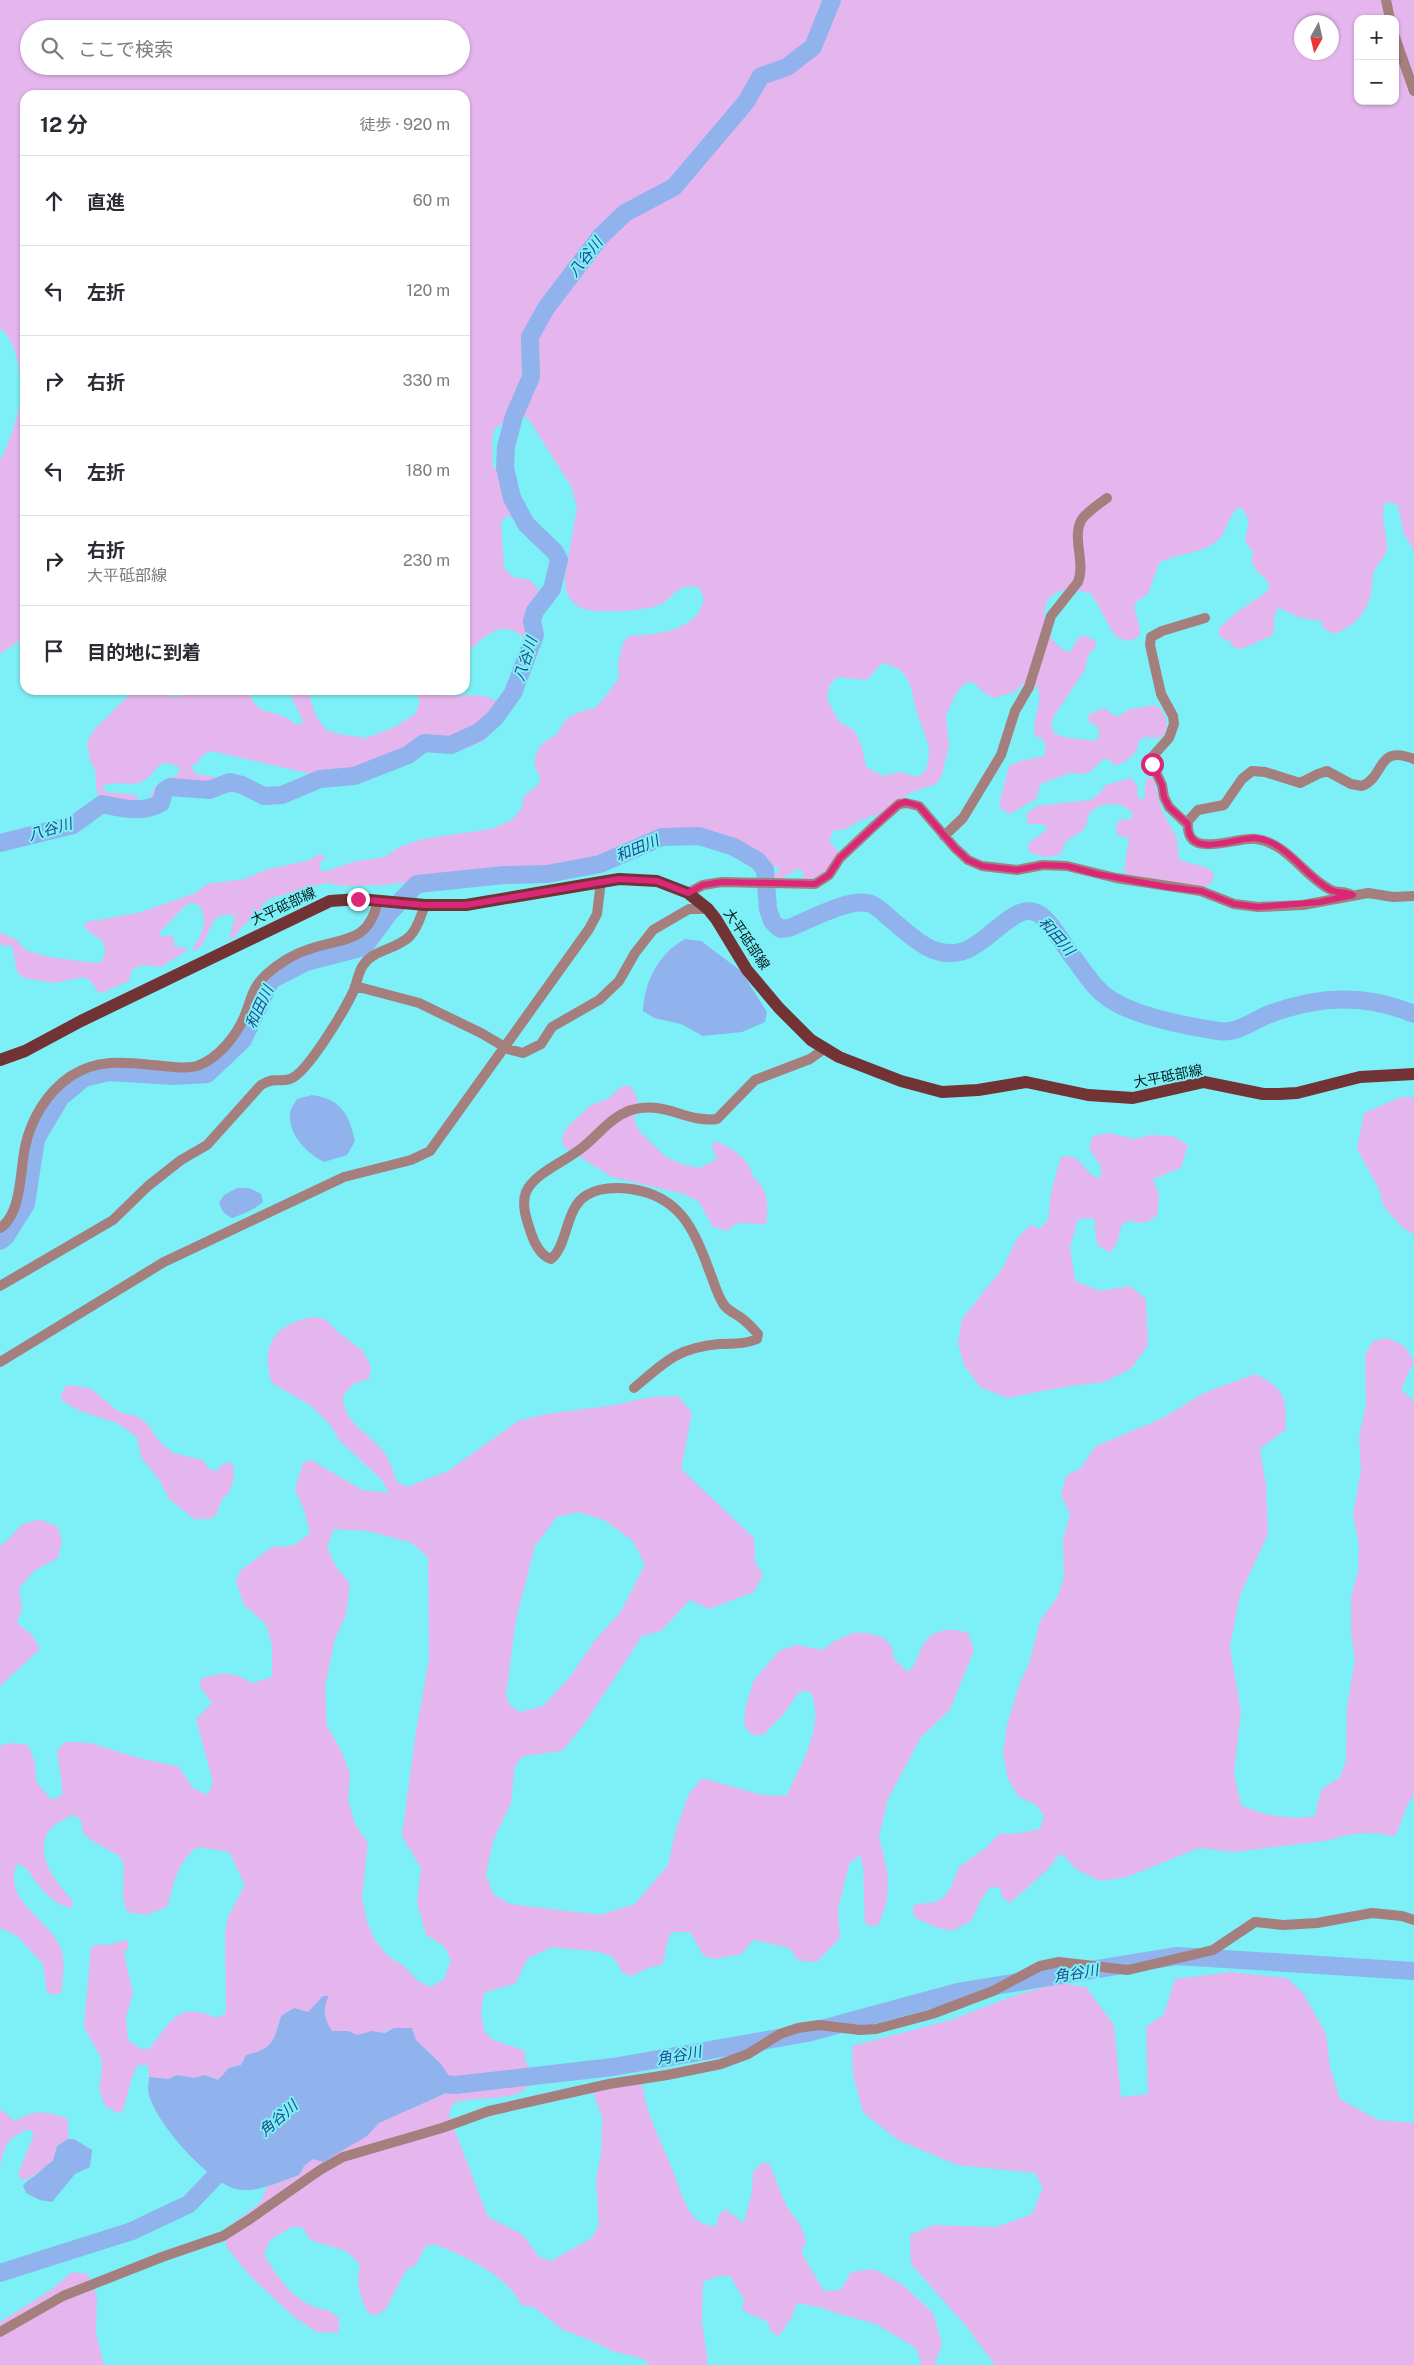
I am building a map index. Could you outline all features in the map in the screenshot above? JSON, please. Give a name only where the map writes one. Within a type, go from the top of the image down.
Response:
[{"type":"main road","name":"大平砥部線","points":[[0,1060],[25,1051],[81,1021],[318,905],[344,899],[425,905],[486,903],[619,879],[657,881],[688,893],[708,909],[747,970],[778,1008],[824,1050],[901,1081],[942,1092],[978,1090],[1026,1082],[1088,1095],[1133,1098],[1204,1082],[1263,1094],[1279,1094],[1297,1093],[1360,1077],[1414,1074]]},
{"type":"street","points":[[1386,0],[1389,15]]},
{"type":"street","points":[[1399,49],[1414,92]]},
{"type":"street","points":[[944,836],[963,818],[1001,755],[1015,711],[1029,687],[1051,616],[1081,576],[1082,566],[1078,537],[1082,519],[1107,498]]},
{"type":"street","points":[[1188,824],[1169,807],[1164,797],[1162,785],[1152,764],[1153,756],[1169,738],[1174,724],[1173,716],[1161,694],[1150,645],[1151,637],[1162,630],[1205,618]]},
{"type":"street","points":[[1353,895],[1332,891],[1273,844],[1255,838],[1221,845],[1203,844],[1194,841],[1189,834],[1188,824],[1192,815],[1198,810],[1224,805],[1242,779],[1252,771],[1265,772],[1300,783],[1327,771],[1351,784],[1362,786],[1370,781],[1380,765],[1390,756],[1396,754],[1414,759]]},
{"type":"street","points":[[688,893],[703,885],[722,882],[815,884],[829,875],[840,858],[899,804],[906,802],[919,806],[944,836],[968,860],[982,866],[1017,870],[1043,865],[1067,866],[1107,876],[1201,891],[1246,906],[1303,904],[1368,894],[1393,897],[1414,896]]},
{"type":"street","points":[[0,1362],[164,1262],[344,1177],[411,1160],[430,1151],[589,929],[597,914],[601,881]]},
{"type":"street","points":[[0,1228],[4,1226],[15,1206],[28,1136],[42,1103],[61,1084],[80,1071],[104,1063],[119,1062],[185,1068],[198,1066],[222,1049],[232,1037],[245,1015],[252,991],[268,973],[306,950],[352,938],[362,933],[370,924],[378,901]]},
{"type":"street","points":[[0,1286],[112,1220],[148,1186],[181,1160],[207,1145],[262,1085],[273,1079],[291,1079],[300,1072],[330,1034],[355,986],[364,964],[380,952],[410,937],[419,922],[425,905]]},
{"type":"street","points":[[355,986],[419,1002],[504,1046],[523,1053],[541,1044],[552,1027],[600,1000],[619,981],[635,953],[653,930],[690,909],[708,909]]},
{"type":"street","points":[[634,1388],[650,1373],[684,1350],[718,1344],[744,1344],[757,1339],[758,1334],[745,1320],[725,1307],[692,1228],[676,1208],[664,1199],[648,1192],[617,1187],[601,1188],[585,1196],[573,1211],[562,1237],[558,1254],[551,1259],[545,1257],[533,1239],[523,1209],[527,1192],[534,1182],[553,1166],[582,1148],[615,1117],[632,1110],[657,1106],[692,1118],[717,1119],[755,1080],[810,1059],[824,1050]]},
{"type":"street","points":[[0,2332],[62,2296],[162,2257],[223,2236],[320,2170],[343,2158],[442,2128],[489,2111],[609,2084],[721,2064],[748,2054],[780,2034],[798,2028],[819,2025],[860,2030],[876,2028],[932,2014],[993,1991],[1040,1966],[1059,1962],[1128,1970],[1213,1950],[1255,1922],[1283,1925],[1318,1923],[1372,1913],[1402,1916],[1414,1920]]},
{"type":"shaded area","points":[[0,0],[1414,0],[1414,551],[1404,534],[1398,506],[1394,503],[1386,502],[1383,518],[1387,542],[1386,551],[1374,571],[1371,593],[1366,607],[1353,623],[1334,634],[1323,628],[1322,621],[1301,618],[1279,608],[1275,617],[1273,635],[1244,648],[1236,649],[1228,640],[1223,639],[1219,635],[1219,628],[1237,612],[1268,591],[1269,583],[1253,567],[1253,552],[1245,541],[1249,522],[1243,509],[1238,508],[1235,511],[1223,534],[1214,543],[1159,563],[1148,594],[1138,600],[1134,607],[1140,628],[1139,636],[1131,641],[1118,638],[1112,631],[1091,593],[1064,590],[1053,594],[1047,602],[1044,611],[1048,632],[1054,641],[1061,648],[1070,652],[1079,637],[1086,636],[1096,641],[1095,648],[1088,655],[1085,670],[1054,716],[1051,724],[1054,733],[1063,737],[1096,741],[1099,736],[1098,727],[1089,722],[1088,715],[1104,708],[1117,717],[1130,709],[1155,705],[1165,716],[1167,725],[1164,734],[1160,738],[1144,737],[1139,741],[1134,754],[1116,766],[1108,759],[1103,759],[1090,772],[1081,774],[1070,773],[1040,784],[1037,798],[1010,814],[1002,810],[999,805],[1009,766],[1020,761],[1044,756],[1046,747],[1042,738],[1036,737],[1034,730],[1039,703],[1038,690],[1035,684],[1023,684],[1015,692],[993,698],[982,691],[975,683],[968,682],[961,687],[954,697],[946,716],[949,745],[942,775],[936,784],[910,793],[879,814],[859,821],[846,829],[833,831],[829,841],[839,852],[833,863],[821,875],[810,879],[803,880],[803,871],[799,869],[778,880],[772,880],[770,876],[778,873],[779,868],[768,864],[761,854],[751,853],[742,843],[718,834],[702,832],[662,834],[606,857],[558,869],[485,872],[385,885],[345,886],[326,883],[269,899],[261,906],[264,914],[244,924],[234,938],[229,940],[235,916],[225,915],[219,917],[214,921],[201,946],[195,951],[193,948],[202,932],[204,918],[200,906],[193,903],[187,904],[159,933],[160,936],[172,936],[175,939],[173,946],[183,947],[188,950],[161,967],[143,965],[132,969],[129,981],[101,993],[97,991],[91,981],[84,977],[54,983],[24,978],[17,972],[12,946],[0,945],[0,932],[17,940],[25,950],[49,957],[95,963],[101,962],[105,953],[104,943],[86,929],[84,926],[86,922],[138,913],[196,893],[207,884],[245,879],[265,870],[310,860],[316,855],[324,855],[325,857],[320,863],[320,869],[323,872],[357,861],[385,857],[399,847],[423,839],[491,829],[512,820],[522,808],[524,796],[539,784],[540,777],[535,767],[535,756],[541,745],[557,734],[566,719],[582,711],[595,708],[608,693],[619,678],[618,665],[622,646],[628,636],[655,634],[682,626],[697,615],[704,600],[700,588],[692,586],[681,589],[663,603],[650,608],[596,611],[581,608],[573,602],[566,590],[565,581],[577,507],[571,486],[528,418],[517,416],[495,428],[492,437],[493,467],[511,480],[537,532],[531,531],[506,515],[501,523],[504,568],[513,577],[530,580],[538,589],[541,604],[537,631],[521,686],[515,682],[514,669],[523,637],[515,631],[507,629],[492,632],[470,649],[470,90],[20,90],[20,377],[17,358],[10,341],[0,328]],"holes":[[[882,663],[900,670],[909,682],[928,744],[929,756],[925,772],[916,777],[900,772],[883,776],[866,767],[862,747],[854,730],[839,722],[827,699],[829,686],[837,677],[867,680]]]},
{"type":"shaded area","points":[[20,401],[20,640],[0,654],[0,461],[10,437]]},
{"type":"shaded area","points":[[129,695],[168,695],[173,697],[186,695],[250,695],[255,704],[263,710],[280,715],[295,724],[301,725],[303,721],[290,695],[309,695],[316,716],[326,730],[366,738],[395,727],[415,714],[420,702],[417,695],[470,695],[485,697],[499,703],[500,712],[497,724],[482,742],[455,752],[427,746],[420,749],[413,756],[380,765],[359,776],[346,778],[307,773],[211,751],[201,756],[199,761],[191,767],[196,774],[215,777],[218,783],[214,786],[177,784],[161,789],[160,795],[156,800],[151,799],[153,789],[178,774],[180,768],[167,763],[159,766],[148,778],[138,783],[113,783],[103,786],[107,792],[135,795],[138,799],[138,805],[132,807],[103,800],[97,793],[95,769],[90,761],[87,742],[94,730]]},
{"type":"shaded area","points":[[1131,778],[1137,785],[1138,798],[1143,799],[1145,798],[1145,783],[1148,778],[1153,778],[1162,811],[1177,838],[1179,859],[1202,866],[1214,874],[1213,881],[1206,887],[1126,874],[1124,871],[1129,838],[1117,835],[1116,827],[1119,820],[1131,819],[1133,814],[1119,805],[1107,804],[1091,812],[1084,829],[1065,843],[1062,853],[1046,857],[1029,852],[1028,844],[1048,828],[1041,824],[1028,824],[1026,814],[1037,806],[1090,800],[1098,795],[1106,785]]},
{"type":"shaded area","points":[[622,1086],[631,1086],[638,1100],[634,1120],[639,1131],[666,1157],[684,1165],[700,1168],[717,1159],[712,1147],[715,1141],[739,1155],[748,1165],[754,1178],[759,1182],[765,1193],[767,1205],[766,1224],[740,1223],[728,1231],[713,1227],[699,1202],[684,1194],[612,1177],[564,1147],[562,1139],[566,1128],[590,1106],[609,1098]]},
{"type":"shaded area","points":[[1401,1097],[1414,1097],[1414,1235],[1402,1227],[1384,1207],[1379,1189],[1357,1149],[1364,1113]]},
{"type":"shaded area","points":[[1109,1133],[1134,1139],[1151,1135],[1172,1136],[1188,1145],[1181,1168],[1153,1179],[1159,1195],[1157,1216],[1145,1223],[1130,1221],[1122,1224],[1117,1243],[1110,1253],[1097,1245],[1094,1218],[1078,1219],[1070,1247],[1075,1281],[1100,1291],[1130,1286],[1146,1299],[1148,1345],[1131,1369],[1104,1382],[1064,1387],[1007,1398],[980,1387],[964,1365],[958,1344],[962,1319],[1002,1269],[1018,1237],[1031,1225],[1040,1229],[1048,1220],[1051,1193],[1061,1157],[1074,1157],[1089,1172],[1100,1179],[1101,1167],[1089,1148],[1093,1136]]},
{"type":"shaded area","points":[[315,1317],[325,1319],[338,1332],[363,1351],[371,1367],[369,1379],[355,1383],[343,1395],[344,1405],[356,1426],[385,1454],[397,1482],[407,1487],[448,1471],[518,1421],[546,1414],[615,1405],[652,1397],[678,1396],[692,1413],[681,1469],[754,1538],[755,1562],[763,1575],[754,1592],[709,1609],[690,1600],[661,1631],[642,1636],[585,1723],[562,1751],[523,1756],[515,1766],[511,1803],[493,1841],[486,1874],[493,1894],[510,1904],[600,1915],[635,1904],[668,1865],[676,1829],[689,1794],[702,1778],[762,1795],[786,1796],[810,1744],[814,1730],[814,1703],[810,1691],[799,1692],[783,1715],[763,1735],[752,1735],[744,1725],[746,1705],[754,1680],[779,1651],[796,1645],[823,1650],[833,1642],[853,1633],[868,1633],[884,1638],[892,1647],[894,1659],[908,1672],[915,1663],[923,1645],[932,1635],[943,1630],[968,1633],[974,1650],[950,1710],[921,1737],[888,1799],[879,1836],[888,1875],[887,1901],[879,1924],[872,1927],[865,1923],[863,1867],[860,1855],[849,1864],[838,1909],[840,1938],[817,1962],[799,1961],[789,1948],[753,1940],[742,1954],[715,1959],[704,1956],[690,1932],[672,1932],[668,1940],[662,1965],[651,1967],[631,1976],[623,1973],[613,1957],[600,1952],[552,1947],[527,1959],[516,1983],[484,1993],[481,2012],[484,2030],[491,2039],[525,2051],[525,2061],[532,2071],[528,2085],[525,2089],[510,2096],[471,2099],[452,2104],[449,2115],[488,2217],[522,2234],[539,2257],[551,2261],[592,2238],[599,2225],[596,2179],[601,2154],[602,2117],[594,2095],[596,2084],[642,2082],[646,2104],[654,2125],[685,2204],[694,2218],[703,2224],[716,2226],[719,2215],[725,2209],[744,2223],[752,2192],[753,2172],[762,2163],[769,2163],[786,2205],[802,2228],[806,2243],[801,2252],[824,2291],[841,2290],[851,2272],[874,2269],[903,2285],[933,2313],[942,2344],[934,2365],[922,2365],[916,2348],[876,2324],[823,2308],[797,2303],[792,2317],[779,2336],[771,2332],[768,2322],[748,2313],[742,2308],[744,2299],[730,2276],[718,2276],[703,2282],[702,2322],[707,2365],[649,2365],[644,2359],[612,2351],[563,2330],[534,2307],[521,2305],[506,2285],[484,2268],[471,2260],[434,2244],[425,2247],[416,2265],[406,2270],[386,2309],[377,2315],[369,2314],[359,2290],[360,2264],[346,2251],[310,2240],[302,2227],[292,2227],[270,2240],[264,2255],[284,2284],[297,2297],[316,2308],[331,2312],[339,2318],[339,2333],[316,2332],[293,2316],[250,2276],[226,2246],[227,2228],[260,2203],[267,2187],[299,2175],[304,2166],[313,2159],[367,2136],[379,2123],[444,2094],[441,2064],[416,2040],[394,2028],[381,2032],[356,2035],[348,2031],[332,2031],[327,2023],[324,2005],[308,2013],[281,2016],[271,2043],[262,2050],[246,2055],[241,2065],[229,2068],[218,2080],[205,2075],[194,2078],[177,2075],[168,2079],[149,2077],[148,2065],[138,2065],[133,2075],[122,2112],[118,2113],[105,2106],[99,2089],[102,2068],[101,2058],[84,2027],[91,1947],[128,1941],[128,1947],[124,1954],[133,1993],[126,2018],[128,2040],[141,2049],[149,2049],[170,2023],[183,2013],[192,2011],[216,2018],[226,2013],[225,1932],[228,1917],[245,1885],[229,1852],[198,1847],[191,1852],[177,1873],[168,1906],[147,1915],[127,1912],[123,1898],[124,1864],[118,1855],[92,1841],[83,1833],[81,1819],[72,1815],[49,1831],[44,1843],[44,1852],[46,1862],[55,1880],[73,1901],[72,1908],[49,1897],[23,1865],[16,1865],[14,1879],[16,1890],[22,1901],[47,1928],[61,1949],[64,1964],[62,1992],[55,1995],[47,1993],[43,1964],[17,1936],[0,1928],[0,1746],[10,1743],[28,1745],[35,1762],[36,1781],[51,1800],[62,1795],[57,1751],[65,1742],[90,1743],[135,1757],[179,1767],[193,1788],[208,1795],[213,1782],[196,1719],[212,1703],[199,1685],[202,1678],[222,1674],[239,1676],[252,1683],[272,1677],[272,1646],[266,1624],[244,1605],[236,1581],[240,1571],[273,1546],[284,1547],[293,1545],[310,1533],[304,1510],[295,1489],[303,1463],[311,1460],[362,1490],[389,1493],[382,1480],[340,1441],[329,1423],[310,1405],[272,1383],[268,1357],[274,1338],[290,1324]],"holes":[[[578,1512],[604,1520],[633,1541],[645,1565],[620,1613],[596,1639],[570,1677],[543,1706],[521,1712],[510,1706],[506,1695],[516,1620],[535,1546],[557,1517]],[[334,1529],[368,1531],[412,1543],[428,1557],[429,1659],[415,1738],[402,1836],[421,1868],[417,1902],[426,1935],[444,1946],[451,1960],[444,1979],[431,1987],[418,1981],[404,1966],[388,1956],[375,1940],[367,1922],[362,1897],[368,1843],[355,1824],[348,1799],[350,1774],[341,1750],[327,1726],[325,1686],[335,1639],[346,1615],[350,1584],[335,1565],[327,1547]]]},
{"type":"shaded area","points":[[1388,1338],[1404,1346],[1414,1361],[1401,1390],[1414,1401],[1414,1795],[1408,1804],[1396,1835],[1390,1836],[1377,1833],[1351,1834],[1325,1841],[1233,1852],[1199,1848],[1127,1877],[1100,1881],[1076,1869],[1061,1853],[1046,1871],[1010,1903],[1002,1897],[1000,1888],[990,1887],[981,1900],[971,1921],[952,1931],[938,1928],[914,1917],[913,1905],[936,1902],[944,1897],[951,1887],[959,1867],[987,1847],[999,1834],[1021,1833],[1040,1829],[1044,1816],[1036,1805],[1018,1796],[1008,1779],[1003,1754],[1007,1724],[1020,1683],[1030,1661],[1040,1621],[1058,1596],[1064,1577],[1063,1540],[1070,1514],[1061,1494],[1067,1475],[1080,1469],[1096,1446],[1161,1419],[1204,1393],[1255,1374],[1272,1384],[1282,1395],[1286,1429],[1260,1449],[1266,1485],[1268,1534],[1240,1595],[1230,1647],[1241,1712],[1234,1773],[1241,1805],[1277,1816],[1295,1818],[1315,1816],[1321,1790],[1340,1777],[1346,1761],[1347,1708],[1355,1660],[1351,1633],[1351,1596],[1358,1572],[1359,1546],[1353,1514],[1361,1471],[1359,1437],[1366,1404],[1365,1355],[1373,1341]]},
{"type":"shaded area","points":[[67,1385],[90,1388],[119,1412],[136,1416],[147,1423],[158,1440],[173,1453],[203,1460],[209,1469],[217,1471],[223,1463],[233,1463],[234,1478],[229,1493],[222,1499],[216,1515],[211,1519],[194,1519],[169,1499],[160,1481],[141,1457],[137,1437],[117,1423],[80,1411],[62,1401],[61,1394]]},
{"type":"shaded area","points":[[42,1520],[58,1527],[62,1540],[58,1558],[35,1570],[19,1588],[22,1609],[17,1623],[32,1635],[40,1649],[0,1686],[0,1546],[21,1526],[33,1521]]},
{"type":"shaded area","points":[[1231,1972],[1287,1978],[1303,1993],[1326,2034],[1330,2067],[1340,2099],[1378,2120],[1414,2123],[1414,2365],[995,2365],[966,2326],[911,2264],[910,2235],[933,2225],[997,2227],[1032,2214],[1043,2188],[1035,2173],[957,2165],[898,2140],[863,2112],[853,2075],[852,2046],[951,2020],[1008,1998],[1058,1983],[1086,1987],[1114,2025],[1121,2097],[1148,2094],[1146,2027],[1164,2014],[1175,1979]]},
{"type":"shaded area","points":[[0,2109],[15,2121],[29,2114],[41,2112],[68,2119],[68,2139],[57,2146],[53,2161],[31,2177],[22,2180],[18,2174],[34,2134],[29,2129],[16,2136],[7,2144],[0,2170]]},
{"type":"shaded area","points":[[72,2272],[88,2274],[97,2296],[96,2333],[104,2365],[0,2365],[0,2322],[51,2290]]},
{"type":"water","points":[[685,939],[701,941],[741,971],[767,1012],[765,1022],[742,1032],[703,1036],[681,1024],[654,1018],[643,1011],[646,989],[655,969],[668,952]]},
{"type":"water","points":[[312,1095],[330,1100],[342,1109],[350,1123],[355,1141],[347,1155],[324,1162],[311,1154],[295,1136],[290,1121],[291,1110],[297,1099]]},
{"type":"water","points":[[237,1188],[249,1188],[261,1194],[263,1202],[252,1210],[232,1218],[224,1212],[219,1203],[224,1195]]},
{"type":"water","points":[[323,1996],[329,1996],[325,2005],[325,2014],[332,2031],[348,2031],[357,2035],[372,2031],[385,2033],[394,2028],[412,2028],[416,2040],[441,2064],[455,2085],[444,2094],[379,2123],[367,2136],[323,2162],[313,2159],[304,2166],[299,2175],[252,2190],[236,2189],[224,2184],[196,2162],[169,2131],[151,2100],[148,2088],[149,2077],[168,2079],[177,2075],[194,2078],[205,2075],[218,2080],[229,2068],[241,2065],[246,2055],[262,2050],[271,2043],[281,2016],[294,2008],[308,2012]]},
{"type":"water","points":[[68,2139],[74,2139],[92,2150],[90,2167],[75,2174],[52,2202],[40,2200],[26,2193],[23,2186],[53,2161],[57,2146]]},
{"type":"waterway","name":"八谷川","points":[[0,843],[73,825],[102,804],[132,809],[154,806],[161,803],[164,791],[170,787],[209,790],[230,782],[242,785],[264,796],[282,795],[320,779],[354,776],[408,755],[424,743],[451,745],[479,732],[495,718],[513,693],[535,635],[532,621],[535,611],[552,589],[559,560],[555,552],[526,524],[512,498],[505,468],[506,447],[514,416],[531,377],[530,337],[546,308],[601,236],[625,213],[674,187],[746,102],[761,76],[787,67],[813,47],[832,0]]},
{"type":"waterway","name":"和田川","points":[[0,1241],[6,1236],[26,1204],[36,1139],[61,1097],[84,1078],[109,1072],[174,1076],[207,1074],[243,1040],[271,980],[306,962],[364,947],[390,912],[417,884],[504,875],[547,874],[600,864],[662,837],[699,836],[734,847],[758,861],[765,870],[768,909],[772,921],[780,929],[789,928],[849,904],[867,903],[880,909],[920,943],[939,952],[949,953],[960,952],[970,948],[1019,913],[1028,911],[1037,913],[1047,921],[1088,978],[1107,997],[1130,1010],[1175,1023],[1218,1031],[1231,1031],[1286,1009],[1304,1004],[1340,999],[1377,1003],[1414,1014]]},
{"type":"waterway","name":"角谷川","points":[[432,2083],[455,2085],[613,2067],[807,2033],[958,1992],[1177,1956],[1414,1971]]},
{"type":"waterway","name":"角谷川","points":[[0,2273],[132,2231],[189,2204],[229,2162]]},
{"type":"route","points":[[358,899],[425,905],[466,905],[619,879],[657,881],[688,893],[703,885],[722,882],[815,884],[829,875],[840,858],[860,842],[895,807],[906,802],[919,806],[955,848],[968,860],[982,866],[1017,870],[1055,864],[1167,887],[1201,891],[1234,904],[1258,907],[1320,902],[1353,895],[1346,892],[1332,891],[1282,850],[1264,840],[1255,838],[1244,839],[1221,845],[1203,844],[1194,841],[1189,834],[1188,824],[1181,820],[1169,807],[1164,797],[1162,785],[1152,764]]}]
